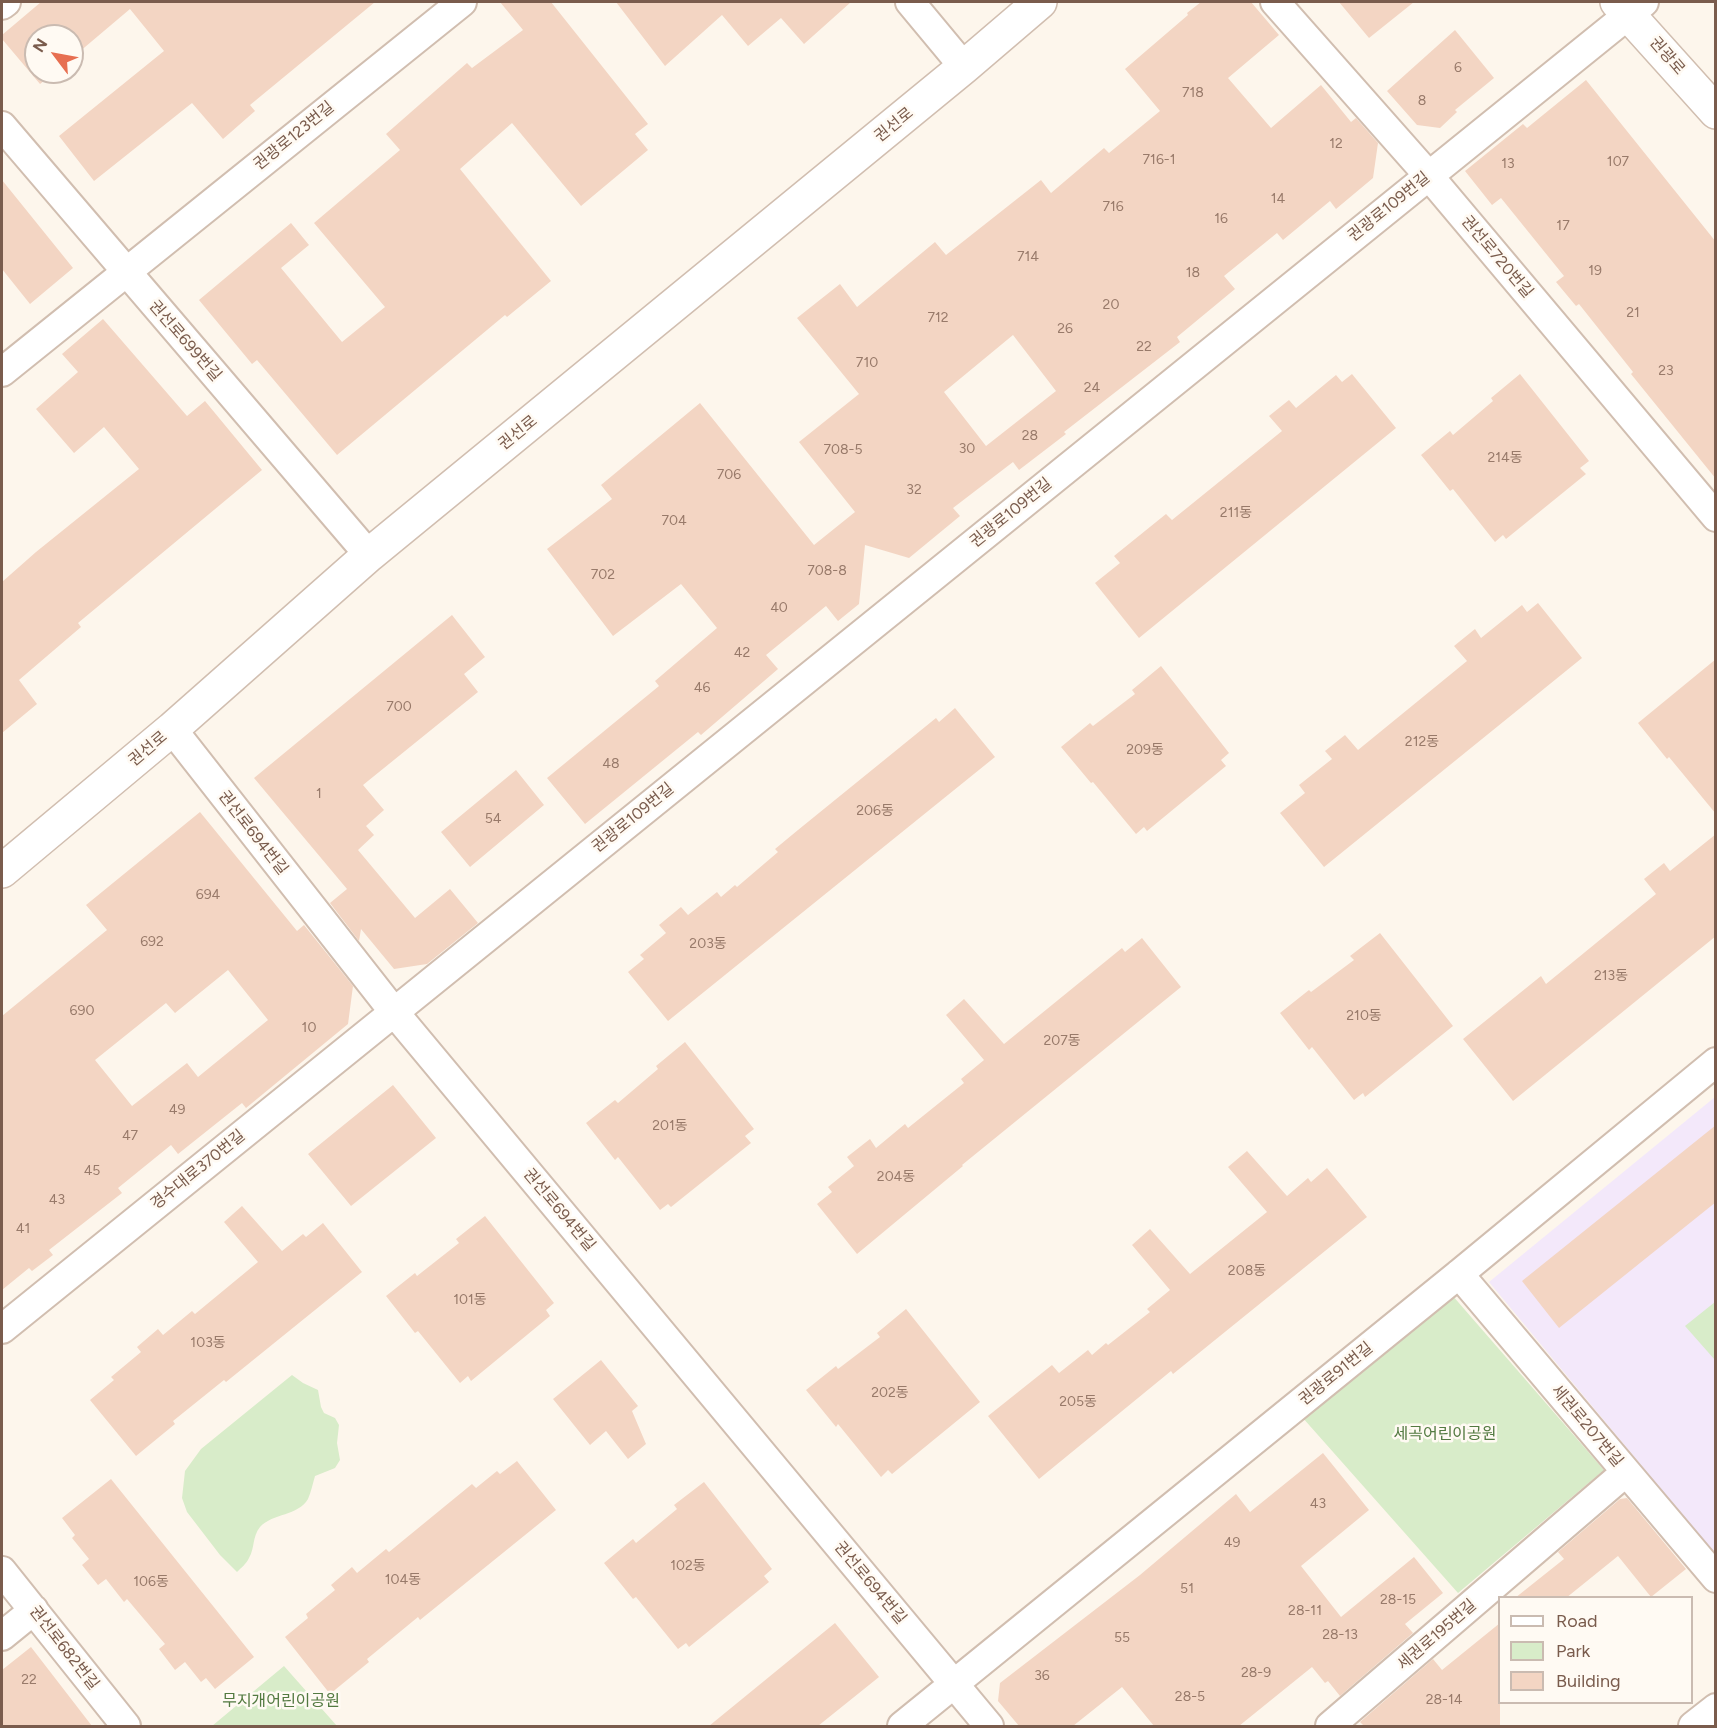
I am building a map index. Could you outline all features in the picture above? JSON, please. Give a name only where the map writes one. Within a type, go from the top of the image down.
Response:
[{"type":"street","points":[[2,5],[6,2]]},
{"type":"street","name":"권광로123번길","points":[[2,372],[462,2]]},
{"type":"street","points":[[910,2],[964,67]]},
{"type":"street","name":"권선로","points":[[2,871],[172,729],[369,555],[964,67],[1040,2]]},
{"type":"street","name":"권선로720번길","points":[[1275,2],[1429,176],[1716,517]]},
{"type":"street","name":"권광로109번길","points":[[394,1012],[1429,176],[1630,6]]},
{"type":"street","name":"권광로","points":[[1630,6],[1716,112]]},
{"type":"street","name":"권선로699번길","points":[[2,126],[369,555]]},
{"type":"street","name":"권선로694번길","points":[[172,729],[394,1012],[954,1684]]},
{"type":"street","name":"경수대로370번길","points":[[2,1329],[394,1012]]},
{"type":"street","name":"권광로91번길","points":[[902,1726],[1459,1274],[1716,1062]]},
{"type":"street","name":"세권로207번길","points":[[1459,1274],[1716,1578]]},
{"type":"street","name":"세권로195번길","points":[[1330,1726],[1626,1472]]},
{"type":"street","name":"권선로682번길","points":[[2,1571],[126,1726]]},
{"type":"street","points":[[2,1636],[34,1610]]},
{"type":"street","points":[[954,1684],[989,1726]]},
{"type":"street","points":[[1694,1726],[1716,1708]]},
{"type":"shaded area","points":[[1715,1097],[1715,1554],[1489,1282]]},
{"type":"green space","name":"세곡어린이공원","points":[[1452,1295],[1604,1470],[1458,1593],[1302,1417]]},
{"type":"green space","points":[[1715,1302],[1715,1360],[1685,1326]]},
{"type":"green space","points":[[292,1375],[318,1390],[324,1413],[335,1418],[339,1425],[337,1443],[340,1460],[335,1468],[315,1476],[304,1505],[265,1522],[260,1527],[248,1560],[237,1572],[220,1555],[187,1512],[182,1498],[185,1471],[201,1449]]},
{"type":"green space","name":"무지개어린이공원","points":[[284,1666],[337,1726],[212,1726]]},
{"type":"building","points":[[41,2],[375,2],[250,105],[255,111],[223,139],[192,103],[94,181],[59,136],[164,51],[130,9],[84,48],[84,24],[24,24],[24,65],[2,39],[2,35]]},
{"type":"building","points":[[500,2],[551,2],[648,124],[635,134],[648,150],[581,206],[512,123],[460,169],[551,281],[507,317],[505,315],[337,455],[257,360],[252,364],[199,300],[291,223],[309,245],[281,268],[342,342],[385,307],[314,223],[400,150],[386,134],[467,63],[472,68],[523,30]]},
{"type":"building","points":[[616,2],[851,2],[804,44],[781,18],[748,46],[722,15],[665,66]]},
{"type":"building","points":[[1201,2],[1251,2],[1279,35],[1228,78],[1271,128],[1321,85],[1351,122],[1356,118],[1378,143],[1373,178],[1336,209],[1330,201],[1283,240],[1277,233],[1224,276],[1235,289],[1177,337],[1180,342],[1019,470],[1013,462],[953,508],[960,516],[909,558],[865,545],[859,604],[838,621],[826,606],[766,655],[778,669],[701,735],[698,732],[585,824],[547,778],[659,686],[655,681],[717,628],[681,584],[613,636],[547,549],[612,499],[601,485],[700,403],[814,545],[855,512],[799,442],[859,394],[797,318],[840,284],[857,307],[935,242],[946,255],[1041,180],[1051,193],[1104,148],[1109,153],[1160,111],[1125,69],[1188,15],[1187,13]],"holes":[[[1013,335],[1056,391],[986,446],[944,392]]]},
{"type":"building","points":[[1339,2],[1414,2],[1369,38]]},
{"type":"building","points":[[1455,30],[1494,78],[1455,110],[1457,112],[1440,128],[1417,125],[1387,91]]},
{"type":"building","points":[[1586,80],[1716,242],[1716,479],[1631,374],[1633,372],[1579,304],[1576,306],[1556,282],[1564,276],[1501,198],[1492,205],[1465,171],[1523,124],[1527,128]]},
{"type":"building","points":[[2,180],[73,268],[30,304],[2,269]]},
{"type":"building","points":[[103,319],[187,416],[205,401],[262,470],[78,623],[81,627],[19,680],[37,704],[2,733],[2,582],[139,469],[104,427],[74,453],[36,409],[78,372],[62,354]]},
{"type":"building","points":[[1352,374],[1396,428],[1139,638],[1095,583],[1120,563],[1114,556],[1166,514],[1172,520],[1282,431],[1269,416],[1289,400],[1296,408],[1336,375],[1342,382]]},
{"type":"building","points":[[1520,374],[1589,461],[1580,468],[1586,474],[1506,539],[1503,535],[1495,542],[1453,489],[1450,491],[1421,455],[1450,431],[1453,435]]},
{"type":"building","points":[[1538,603],[1582,658],[1324,867],[1280,813],[1305,793],[1299,785],[1332,759],[1325,751],[1345,735],[1358,750],[1467,661],[1454,646],[1475,629],[1481,638],[1522,605],[1527,612]]},
{"type":"building","points":[[452,615],[485,657],[464,674],[478,692],[363,785],[384,810],[366,826],[374,835],[358,850],[415,918],[450,889],[478,923],[427,964],[394,969],[361,929],[359,941],[330,903],[347,889],[254,778]]},
{"type":"building","points":[[1716,659],[1716,814],[1638,723]]},
{"type":"building","points":[[1161,666],[1229,753],[1221,760],[1226,766],[1147,831],[1144,827],[1136,834],[1061,747],[1090,723],[1093,726],[1135,694],[1132,690]]},
{"type":"building","points":[[955,708],[995,757],[668,1021],[628,972],[644,959],[640,955],[666,933],[659,925],[681,907],[688,915],[717,892],[721,897],[735,885],[737,887],[778,852],[775,849],[798,830],[936,718],[939,722]]},
{"type":"building","points":[[516,770],[544,805],[470,867],[441,832]]},
{"type":"building","points":[[200,812],[297,931],[304,925],[353,986],[348,1024],[246,1108],[242,1103],[178,1154],[171,1145],[118,1188],[122,1193],[49,1250],[53,1255],[32,1271],[29,1268],[2,1290],[2,1016],[107,930],[86,905]],"holes":[[[228,970],[268,1020],[198,1077],[187,1063],[132,1106],[95,1060],[166,1003],[175,1013]]]},
{"type":"building","points":[[1716,834],[1716,936],[1513,1101],[1463,1039],[1541,976],[1546,984],[1656,894],[1644,879],[1664,863],[1670,871]]},
{"type":"building","points":[[1380,933],[1453,1026],[1365,1097],[1363,1093],[1354,1100],[1312,1047],[1309,1050],[1280,1013],[1309,990],[1311,992],[1354,960],[1350,956]]},
{"type":"building","points":[[1142,938],[1181,987],[962,1165],[857,1254],[817,1204],[832,1192],[828,1187],[854,1166],[847,1157],[870,1139],[876,1148],[905,1124],[908,1128],[964,1083],[961,1079],[984,1060],[946,1015],[964,999],[1004,1044],[1122,948],[1125,952]]},
{"type":"building","points":[[685,1042],[754,1129],[745,1136],[751,1143],[671,1207],[668,1204],[660,1210],[618,1157],[615,1160],[586,1123],[615,1100],[618,1103]]},
{"type":"building","points":[[393,1085],[436,1138],[351,1206],[308,1154]]},
{"type":"building","points":[[1716,1125],[1716,1202],[1559,1328],[1522,1281]]},
{"type":"building","points":[[1247,1151],[1287,1196],[1308,1178],[1311,1182],[1327,1168],[1367,1217],[1173,1374],[1171,1371],[1039,1479],[988,1416],[1052,1365],[1059,1373],[1088,1350],[1092,1355],[1106,1343],[1108,1345],[1150,1312],[1147,1309],[1170,1290],[1132,1245],[1150,1229],[1190,1274],[1267,1212],[1228,1167]]},
{"type":"building","points":[[242,1206],[282,1251],[303,1234],[306,1237],[323,1223],[362,1272],[226,1382],[224,1380],[173,1421],[175,1424],[136,1456],[90,1400],[114,1380],[111,1377],[141,1352],[137,1347],[158,1329],[163,1335],[192,1311],[195,1314],[258,1262],[224,1222]]},
{"type":"building","points":[[485,1216],[554,1303],[546,1310],[550,1316],[471,1381],[468,1376],[460,1383],[418,1331],[415,1333],[386,1296],[415,1273],[417,1276],[459,1243],[456,1239]]},
{"type":"building","points":[[906,1309],[980,1402],[892,1474],[888,1470],[881,1477],[838,1424],[836,1427],[806,1390],[836,1366],[838,1369],[880,1337],[877,1333]]},
{"type":"building","points":[[601,1360],[638,1406],[632,1411],[646,1444],[628,1459],[606,1431],[590,1445],[553,1399]]},
{"type":"building","points":[[1323,1453],[1369,1510],[1301,1566],[1341,1617],[1414,1557],[1443,1593],[1405,1624],[1413,1633],[1340,1696],[1312,1667],[1239,1726],[1154,1726],[1122,1687],[1073,1726],[1019,1726],[998,1701],[1000,1683],[1140,1575],[1236,1494],[1250,1512]]},
{"type":"building","points":[[517,1461],[556,1510],[420,1620],[418,1617],[367,1659],[369,1662],[330,1694],[285,1637],[308,1618],[306,1614],[335,1590],[331,1585],[352,1567],[357,1573],[386,1549],[389,1552],[472,1484],[476,1488],[497,1471],[500,1474]]},
{"type":"building","points":[[111,1479],[254,1657],[215,1689],[206,1678],[201,1682],[185,1662],[175,1670],[159,1649],[165,1644],[127,1599],[124,1602],[106,1579],[98,1585],[82,1565],[89,1559],[72,1538],[75,1535],[62,1518]]},
{"type":"building","points":[[704,1482],[772,1569],[764,1576],[769,1582],[689,1647],[686,1643],[678,1649],[636,1597],[633,1599],[604,1563],[633,1539],[636,1543],[677,1509],[674,1505]]},
{"type":"building","points":[[1627,1498],[1686,1569],[1650,1596],[1618,1556],[1568,1596],[1518,1596],[1564,1559],[1558,1552],[1620,1499]]},
{"type":"building","points":[[835,1623],[879,1677],[818,1726],[709,1726]]},
{"type":"building","points":[[1498,1625],[1500,1726],[1364,1726],[1360,1722],[1433,1659],[1442,1670]]},
{"type":"building","points":[[31,1647],[92,1726],[2,1726],[2,1670]]}]
